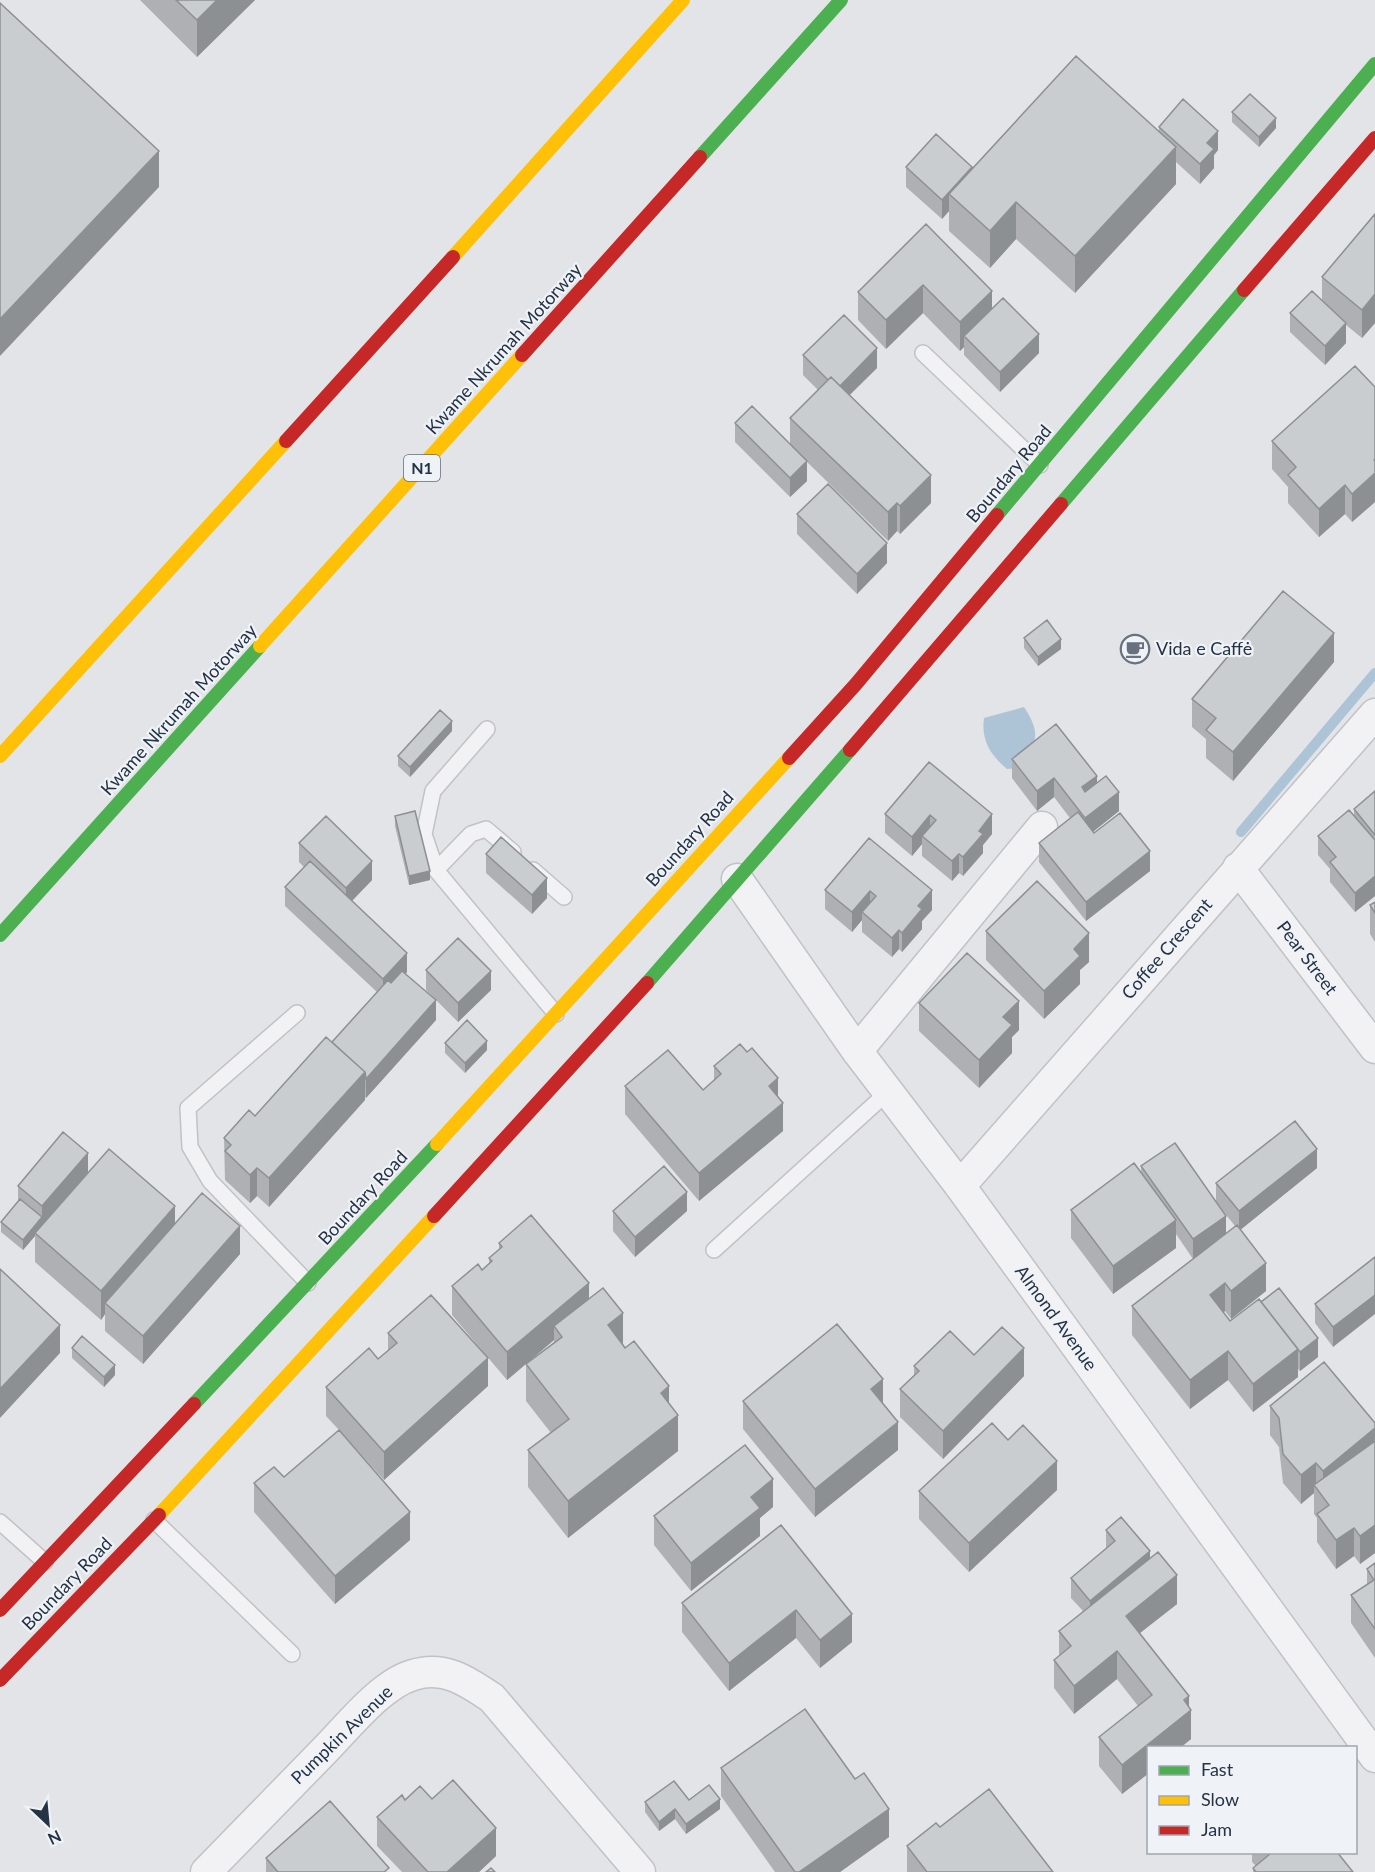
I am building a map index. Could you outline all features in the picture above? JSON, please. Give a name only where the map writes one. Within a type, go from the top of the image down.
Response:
[{"type":"main road","points":[[0,756],[581,116],[683,0]]},
{"type":"main road","name":"Kwame Nkrumah Motorway","points":[[0,934],[841,0]]},
{"type":"main road","name":"Boundary Road","points":[[0,1610],[308,1283],[856,684],[1375,64]]},
{"type":"main road","name":"Boundary Road","points":[[0,1680],[154,1520],[586,1052],[1375,138]]},
{"type":"street","name":"Coffee Crescent","points":[[960,1186],[1375,714]]},
{"type":"street","points":[[857,1051],[1042,827]]},
{"type":"street","name":"Pear Street","points":[[1238,868],[1375,1048]]},
{"type":"street","name":"Almond Avenue","points":[[737,879],[857,1051],[960,1186],[1375,1757]]},
{"type":"street","name":"Pumpkin Avenue","points":[[206,1872],[367,1707],[398,1681],[430,1671],[444,1672],[462,1678],[492,1698],[640,1872]]},
{"type":"lane","points":[[923,353],[1040,465]]},
{"type":"lane","points":[[487,729],[434,791],[424,834],[436,870],[556,1014]]},
{"type":"lane","points":[[436,870],[471,834],[486,829],[564,897]]},
{"type":"lane","points":[[297,1013],[188,1108],[190,1147],[210,1181],[308,1283]]},
{"type":"lane","points":[[714,1250],[889,1091]]},
{"type":"lane","points":[[154,1520],[292,1654]]},
{"type":"lane","points":[[0,1522],[45,1562]]},
{"type":"water","points":[[1024,707],[1033,725],[1035,739],[1018,768],[1007,769],[991,753],[985,740],[984,718]]},
{"type":"building","points":[[176,0],[217,0],[197,20]]},
{"type":"building","points":[[0,3],[159,151],[0,319]]},
{"type":"building","points":[[1076,56],[1176,147],[1075,256],[1016,202],[990,231],[949,194]]},
{"type":"building","points":[[1250,94],[1276,118],[1259,137],[1232,112]]},
{"type":"building","points":[[1183,99],[1218,131],[1207,143],[1214,149],[1200,164],[1159,127]]},
{"type":"building","points":[[936,134],[972,167],[942,200],[906,167]]},
{"type":"building","points":[[1375,214],[1375,294],[1362,310],[1322,277]]},
{"type":"building","points":[[926,224],[992,291],[960,322],[923,285],[886,320],[858,292]]},
{"type":"building","points":[[1312,291],[1346,323],[1325,346],[1290,313]]},
{"type":"building","points":[[1003,298],[1039,334],[1000,372],[964,336]]},
{"type":"building","points":[[844,315],[877,348],[840,386],[831,377],[828,380],[803,355]]},
{"type":"building","points":[[1355,366],[1375,387],[1375,473],[1352,494],[1345,485],[1319,509],[1288,475],[1296,467],[1272,441]]},
{"type":"building","points":[[831,377],[931,475],[900,506],[897,503],[888,512],[790,418]]},
{"type":"building","points":[[752,406],[807,461],[790,478],[735,423]]},
{"type":"building","points":[[828,484],[887,543],[857,574],[797,514]]},
{"type":"building","points":[[1283,591],[1334,633],[1233,752],[1206,730],[1216,718],[1192,699]]},
{"type":"building","points":[[1047,620],[1061,639],[1038,657],[1024,638]]},
{"type":"building","points":[[440,710],[452,721],[410,767],[398,756]]},
{"type":"building","points":[[1056,724],[1097,776],[1082,787],[1085,792],[1106,776],[1119,792],[1085,818],[1054,778],[1037,791],[1012,759]]},
{"type":"building","points":[[929,762],[992,814],[979,831],[983,834],[963,857],[959,854],[952,861],[922,836],[936,820],[930,815],[912,837],[885,814]]},
{"type":"building","points":[[1375,791],[1375,835],[1354,809]]},
{"type":"building","points":[[1349,810],[1375,840],[1375,876],[1355,893],[1330,862],[1336,857],[1318,836]]},
{"type":"building","points":[[415,811],[430,871],[409,876],[395,816]]},
{"type":"building","points":[[1078,812],[1094,833],[1120,813],[1150,851],[1086,902],[1039,843]]},
{"type":"building","points":[[326,816],[372,861],[346,888],[299,843]]},
{"type":"building","points":[[501,837],[547,878],[532,895],[486,854]]},
{"type":"building","points":[[869,838],[932,890],[918,906],[922,909],[902,933],[899,930],[892,938],[862,912],[876,896],[870,891],[852,912],[825,890]]},
{"type":"building","points":[[310,861],[407,953],[383,979],[285,887]]},
{"type":"building","points":[[1037,881],[1089,933],[1074,949],[1080,956],[1044,991],[986,931]]},
{"type":"building","points":[[1375,902],[1375,913],[1370,905]]},
{"type":"building","points":[[458,938],[491,971],[458,1003],[426,970]]},
{"type":"building","points":[[967,953],[1019,1001],[1003,1017],[1012,1025],[979,1060],[919,1003]]},
{"type":"building","points":[[402,971],[436,1000],[366,1079],[365,1072],[332,1042],[388,980],[391,983]]},
{"type":"building","points":[[467,1020],[487,1041],[465,1063],[445,1043]]},
{"type":"building","points":[[326,1037],[365,1072],[269,1178],[257,1168],[250,1175],[225,1151],[231,1145],[224,1138],[249,1110],[255,1116]]},
{"type":"building","points":[[740,1044],[747,1052],[752,1048],[778,1078],[769,1086],[783,1103],[699,1173],[625,1086],[668,1050],[703,1090],[721,1074],[714,1066]]},
{"type":"building","points":[[1295,1121],[1317,1149],[1239,1211],[1216,1183]]},
{"type":"building","points":[[63,1132],[88,1153],[42,1206],[18,1186]]},
{"type":"building","points":[[1175,1143],[1226,1216],[1193,1239],[1141,1166]]},
{"type":"building","points":[[109,1149],[175,1206],[101,1291],[35,1233]]},
{"type":"building","points":[[1134,1163],[1176,1220],[1113,1266],[1071,1210]]},
{"type":"building","points":[[664,1166],[687,1192],[635,1237],[613,1211]]},
{"type":"building","points":[[202,1193],[240,1226],[143,1336],[105,1303]]},
{"type":"building","points":[[20,1199],[42,1217],[23,1240],[1,1222]]},
{"type":"building","points":[[531,1215],[589,1283],[507,1352],[452,1286],[478,1264],[482,1270],[492,1261],[489,1258],[502,1247],[499,1243]]},
{"type":"building","points":[[1237,1225],[1266,1263],[1231,1291],[1225,1283],[1210,1295],[1230,1321],[1259,1299],[1298,1349],[1253,1384],[1228,1351],[1190,1380],[1132,1306]]},
{"type":"building","points":[[1375,1257],[1375,1295],[1333,1327],[1315,1304]]},
{"type":"building","points":[[0,1269],[60,1325],[0,1389]]},
{"type":"building","points":[[603,1288],[623,1313],[608,1325],[625,1348],[634,1341],[669,1386],[661,1393],[678,1415],[568,1501],[528,1450],[569,1419],[526,1364],[562,1337],[554,1326]]},
{"type":"building","points":[[1279,1288],[1318,1338],[1300,1352],[1261,1302]]},
{"type":"building","points":[[431,1295],[488,1358],[384,1452],[326,1387],[369,1348],[378,1359],[397,1343],[388,1333]]},
{"type":"building","points":[[837,1324],[883,1379],[871,1389],[898,1422],[815,1489],[743,1401]]},
{"type":"building","points":[[1002,1327],[1024,1348],[943,1431],[900,1389],[919,1371],[914,1366],[950,1331],[974,1355]]},
{"type":"building","points":[[82,1336],[115,1365],[104,1377],[72,1348]]},
{"type":"building","points":[[1324,1362],[1375,1423],[1375,1428],[1323,1471],[1316,1463],[1301,1475],[1283,1454],[1279,1418],[1270,1406]]},
{"type":"building","points":[[992,1423],[1008,1440],[1023,1425],[1057,1461],[969,1543],[919,1491]]},
{"type":"building","points":[[339,1430],[410,1512],[335,1576],[254,1483],[274,1467],[284,1477]]},
{"type":"building","points":[[1375,1441],[1375,1525],[1360,1536],[1354,1528],[1336,1540],[1317,1514],[1329,1505],[1314,1485]]},
{"type":"building","points":[[745,1445],[773,1479],[751,1497],[760,1508],[691,1563],[654,1516]]},
{"type":"building","points":[[1121,1517],[1150,1551],[1090,1601],[1071,1578],[1115,1541],[1106,1530]]},
{"type":"building","points":[[781,1525],[852,1614],[820,1640],[796,1610],[729,1663],[682,1603]]},
{"type":"building","points":[[1158,1552],[1177,1575],[1126,1616],[1189,1696],[1184,1700],[1191,1710],[1122,1765],[1099,1737],[1152,1695],[1117,1651],[1074,1686],[1054,1660],[1071,1646],[1059,1631]]},
{"type":"building","points":[[1375,1563],[1375,1629],[1351,1595],[1374,1580],[1367,1569]]},
{"type":"building","points":[[805,1709],[855,1779],[864,1773],[889,1809],[799,1872],[795,1872],[721,1768]]},
{"type":"building","points":[[453,1780],[496,1828],[447,1872],[428,1872],[377,1817],[402,1795],[405,1800],[420,1786],[432,1799]]},
{"type":"building","points":[[674,1781],[689,1800],[709,1785],[720,1799],[686,1824],[675,1809],[659,1822],[645,1802]]},
{"type":"building","points":[[989,1789],[1053,1872],[927,1872],[907,1846],[936,1823],[940,1827]]},
{"type":"building","points":[[330,1801],[389,1868],[384,1872],[278,1872],[266,1858]]},
{"type":"building","points":[[1270,1854],[1339,1854],[1353,1872],[1256,1872],[1253,1868]]},
{"type":"waterway","points":[[1241,832],[1375,673]]},
{"type":"traffic: fast","points":[[700,157],[841,0]]},
{"type":"traffic: fast","points":[[997,515],[1375,64]]},
{"type":"traffic: fast","points":[[1061,504],[1244,290]]},
{"type":"traffic: fast","points":[[0,935],[260,646]]},
{"type":"traffic: fast","points":[[647,983],[850,750]]},
{"type":"traffic: fast","points":[[194,1404],[437,1144]]},
{"type":"traffic: slow","points":[[453,257],[683,0]]},
{"type":"traffic: slow","points":[[260,646],[522,355]]},
{"type":"traffic: slow","points":[[0,756],[286,441]]},
{"type":"traffic: slow","points":[[437,1144],[789,758]]},
{"type":"traffic: slow","points":[[159,1515],[434,1216]]},
{"type":"traffic: jam","points":[[1244,290],[1375,138]]},
{"type":"traffic: jam","points":[[522,355],[700,157]]},
{"type":"traffic: jam","points":[[286,441],[453,257]]},
{"type":"traffic: jam","points":[[850,750],[1061,504]]},
{"type":"traffic: jam","points":[[789,758],[856,684],[997,515]]},
{"type":"traffic: jam","points":[[434,1216],[647,983]]},
{"type":"traffic: jam","points":[[0,1610],[194,1404]]},
{"type":"traffic: jam","points":[[0,1680],[159,1515]]},
{"type":"place","name":"Vida e Caffė","points":[[1135,649]]}]
